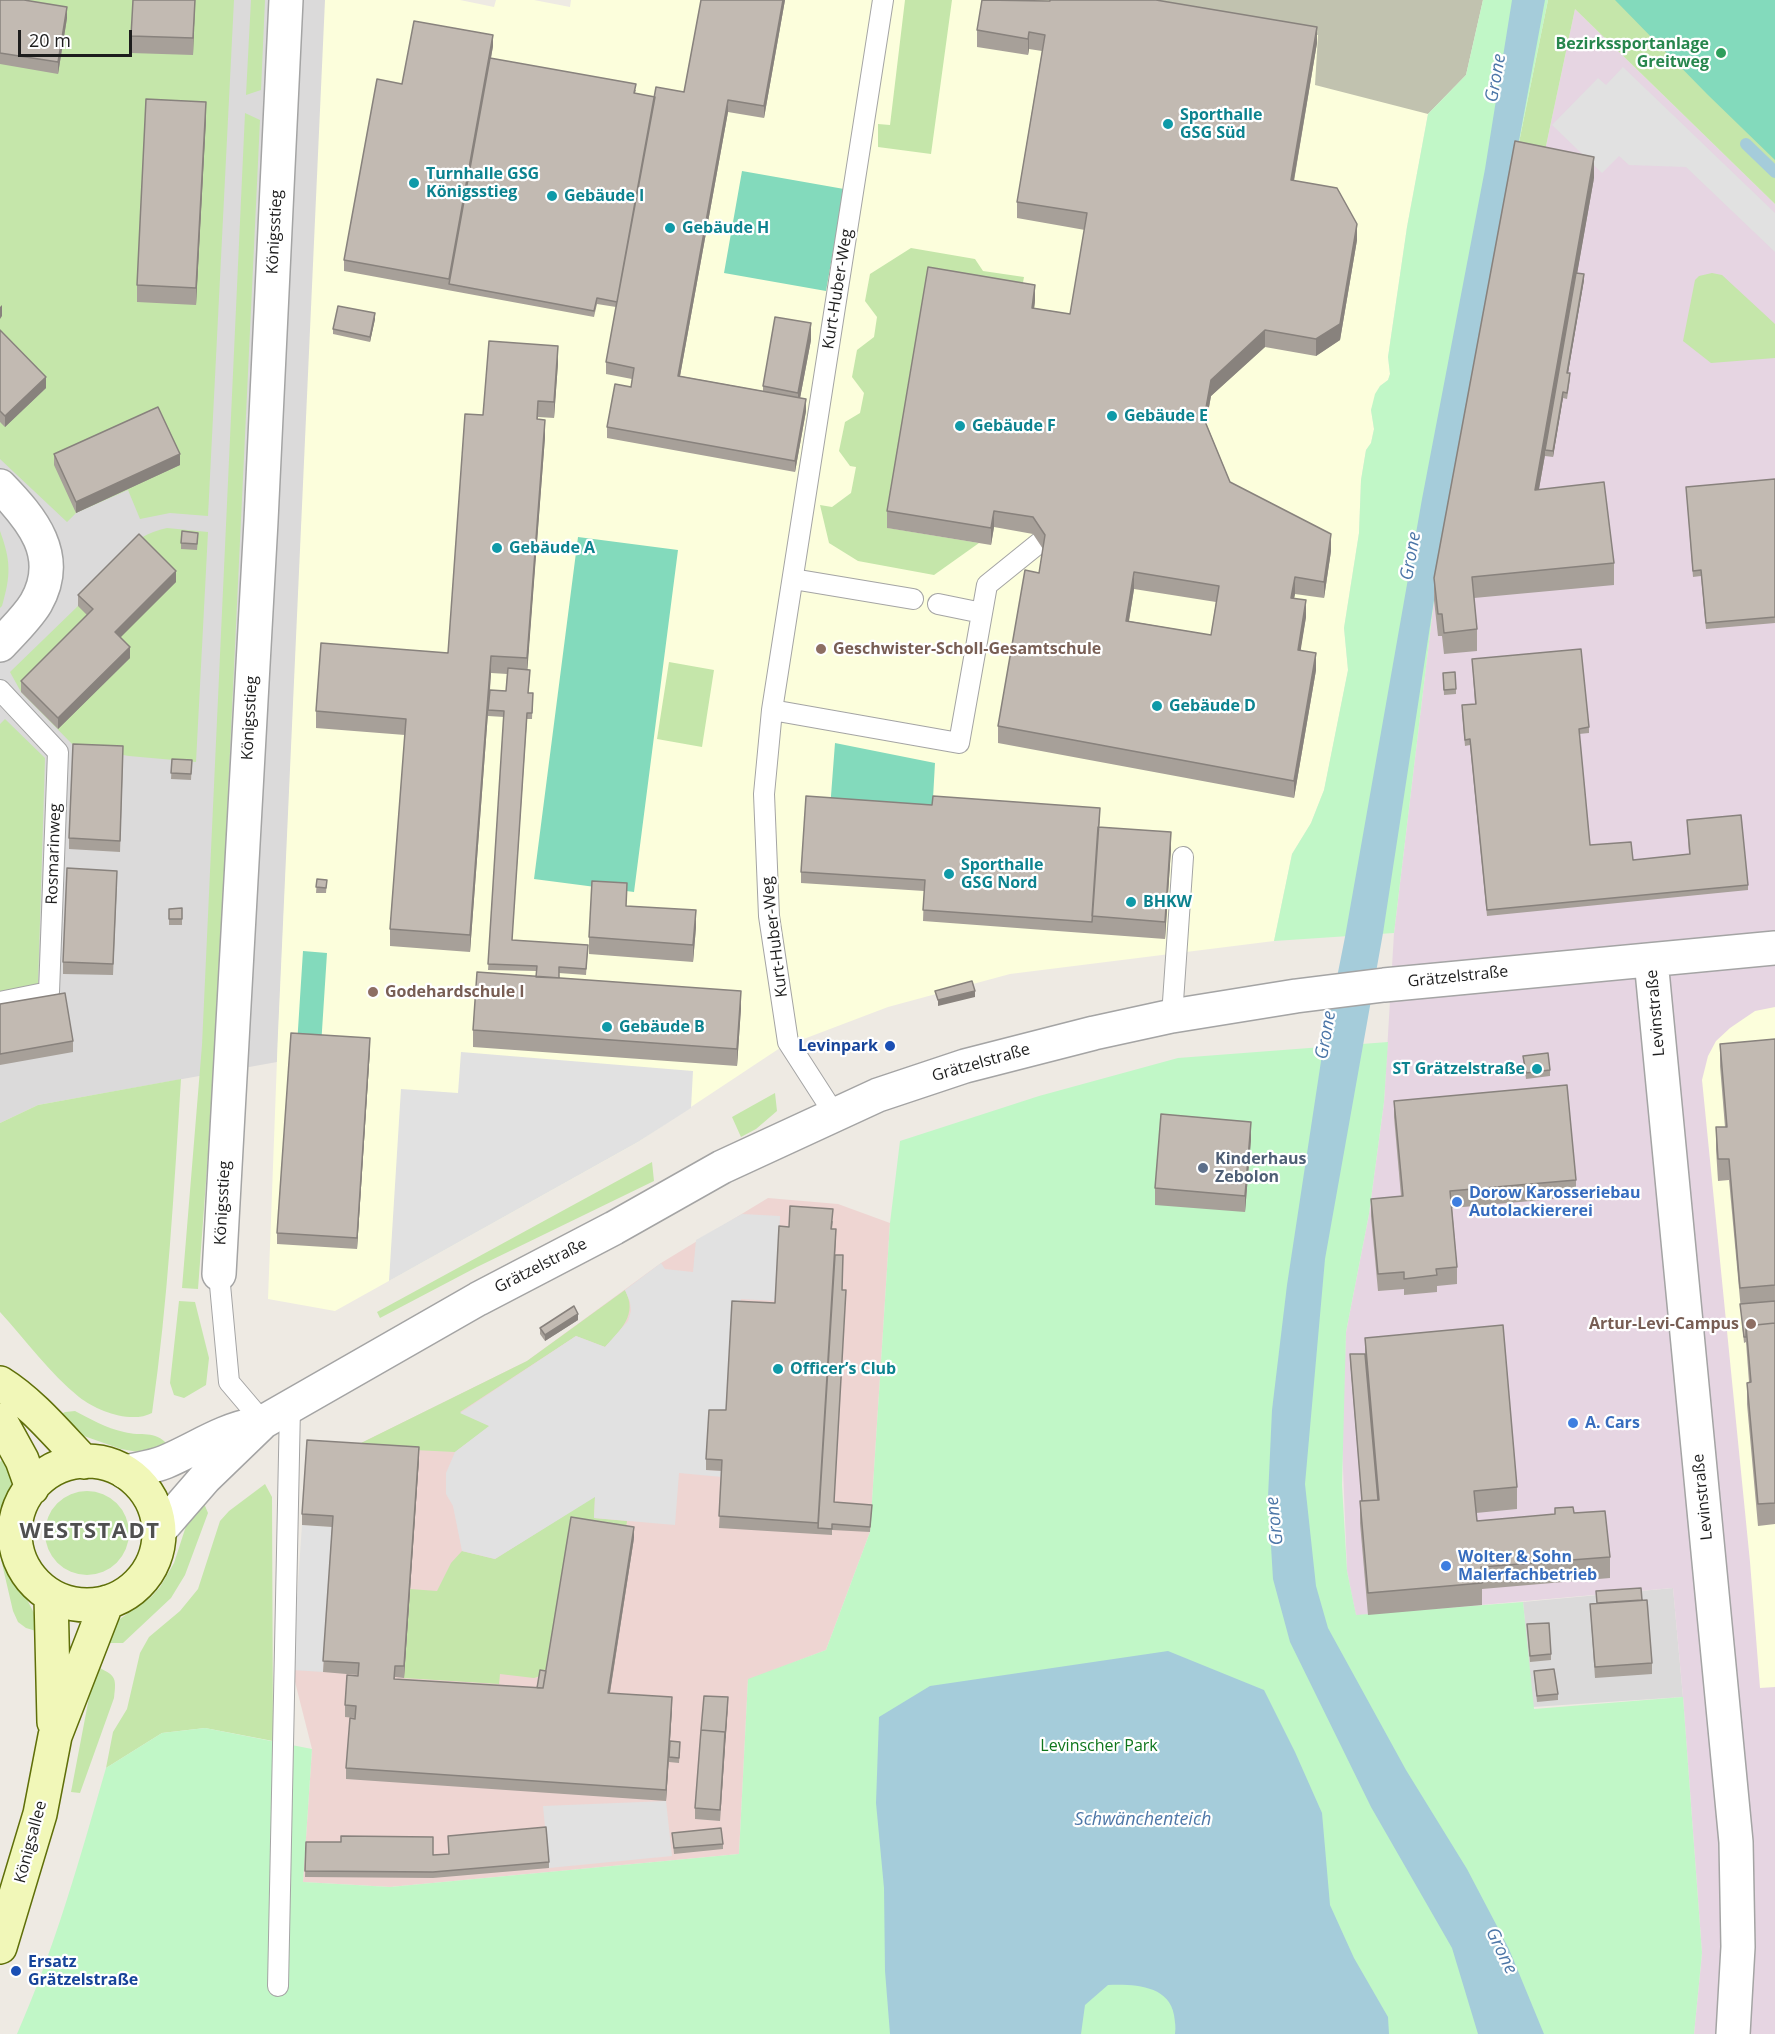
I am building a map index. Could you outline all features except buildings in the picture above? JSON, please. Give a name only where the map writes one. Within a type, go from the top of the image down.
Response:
[{"type":"street","name":"Königsstieg","points":[[219,1274],[260,532],[286,0]]},
{"type":"street","points":[[0,486],[25,512],[38,536],[46,558],[47,574],[35,605],[0,645]]},
{"type":"street","name":"Grätzelstraße","points":[[125,1472],[164,1463],[235,1428],[277,1414],[478,1299],[614,1228],[722,1167],[878,1095],[964,1066],[1172,1016],[1311,994],[1775,948]]},
{"type":"street","name":"Levinstraße","points":[[1651,960],[1736,1842],[1738,1947],[1733,2034]]},
{"type":"street","points":[[0,1383],[37,1413],[84,1462]]},
{"type":"street","name":"Grätzelstraße","points":[[159,1531],[193,1491],[277,1414]]},
{"type":"street","points":[[0,1420],[22,1460],[32,1488]]},
{"type":"street","points":[[84,1462],[112,1466],[125,1472],[136,1480],[153,1503],[159,1531],[155,1558],[141,1581],[131,1590],[108,1602],[79,1605],[51,1596],[30,1578],[18,1553],[15,1525],[24,1499],[43,1477],[69,1464],[84,1462]]},
{"type":"street","name":"Königsallee","points":[[51,1596],[55,1736]]},
{"type":"street","name":"Königsallee","points":[[0,1947],[40,1814],[55,1736],[108,1602]]},
{"type":"lane","name":"Kurt-Huber-Weg","points":[[835,1114],[788,1042],[769,916],[764,794],[772,710],[883,0]]},
{"type":"lane","points":[[772,710],[959,743],[987,585],[1039,543]]},
{"type":"lane","points":[[793,579],[913,599]]},
{"type":"lane","points":[[938,604],[982,613]]},
{"type":"lane","name":"Rosmarinweg","points":[[0,690],[58,752],[49,992],[0,1002]]},
{"type":"lane","points":[[1172,1016],[1183,856]]},
{"type":"lane","name":"Königsstieg","points":[[219,1274],[229,1382],[277,1414]]},
{"type":"lane","points":[[277,1414],[278,1986]]},
{"type":"shaded area","points":[[0,0],[326,0],[277,1062],[38,1105],[0,1123]]},
{"type":"shaded area","name":"Geschwister-Scholl-Gesamtschule","points":[[325,0],[460,0],[494,7],[496,0],[534,0],[570,7],[571,0],[1483,0],[1428,114],[1407,227],[1388,357],[1390,374],[1388,380],[1380,386],[1371,410],[1374,429],[1371,443],[1366,450],[1361,480],[1359,533],[1344,628],[1348,670],[1324,790],[1311,823],[1292,854],[1274,941],[1010,974],[888,1007],[780,1048],[638,1142],[335,1311],[268,1299]]},
{"type":"shaded area","points":[[1094,0],[1483,0],[1466,75],[1428,114],[1315,85],[1318,35]]},
{"type":"shaded area","points":[[1575,9],[1775,204],[1775,2034],[1694,2034],[1702,1953],[1673,1588],[1356,1616],[1347,1571],[1342,1443],[1346,1332],[1369,1214],[1384,1102],[1394,933],[1434,600],[1543,160]]},
{"type":"shaded area","points":[[1623,67],[1775,213],[1775,252],[1686,167],[1629,165],[1619,156],[1602,173],[1552,125],[1598,78],[1606,85]]},
{"type":"shaded area","name":"Artur-Levi-Campus","points":[[1775,1007],[1775,1687],[1760,1688],[1750,1562],[1702,1080],[1708,1056],[1716,1041],[1755,1011]]},
{"type":"shaded area","points":[[461,1052],[693,1071],[691,1108],[638,1142],[389,1281],[401,1089],[458,1093]]},
{"type":"shaded area","points":[[768,1198],[838,1204],[890,1223],[870,1532],[826,1650],[748,1680],[739,1854],[390,1887],[303,1882],[312,1749],[292,1670],[353,1447],[527,1361],[661,1263]]},
{"type":"shaded area","points":[[742,1214],[780,1216],[776,1301],[741,1299],[726,1422],[706,1470],[722,1471],[722,1477],[679,1473],[675,1525],[594,1518],[595,1497],[495,1559],[462,1551],[453,1506],[446,1494],[446,1473],[455,1452],[489,1426],[460,1413],[576,1336],[605,1347],[628,1321],[631,1311],[625,1290],[661,1263],[665,1269],[693,1272],[696,1240]]},
{"type":"shaded area","points":[[302,1525],[333,1527],[323,1672],[292,1670]]},
{"type":"shaded area","points":[[1673,1588],[1683,1697],[1533,1707],[1523,1602]]},
{"type":"shaded area","points":[[666,1801],[672,1856],[549,1868],[543,1806]]},
{"type":"green space","points":[[0,0],[234,0],[208,516],[170,513],[140,519],[128,490],[76,513],[67,522],[0,459]]},
{"type":"green space","points":[[251,0],[265,0],[261,90],[246,95]]},
{"type":"green space","points":[[905,0],[952,0],[931,154],[878,147],[878,124],[890,125]]},
{"type":"green space","points":[[1483,0],[1548,0],[1515,162],[1434,600],[1394,933],[1274,941],[1292,854],[1311,823],[1324,790],[1348,670],[1344,628],[1359,533],[1361,480],[1366,450],[1371,443],[1374,429],[1371,410],[1375,394],[1388,380],[1390,374],[1388,357],[1407,227],[1428,114],[1466,75]]},
{"type":"green space","points":[[1548,0],[1775,0],[1775,204],[1575,9],[1543,160],[1515,162]]},
{"type":"green space","name":"Bezirkssportanlage Greitweg","points":[[1615,0],[1775,0],[1775,160],[1707,94]]},
{"type":"green space","points":[[245,113],[260,120],[216,1046],[198,1289],[182,1288],[202,1045]]},
{"type":"green space","points":[[742,171],[844,189],[826,291],[724,273]]},
{"type":"green space","points":[[911,248],[975,259],[983,271],[1024,277],[1020,299],[888,528],[979,543],[934,575],[858,561],[829,543],[820,505],[832,507],[851,493],[856,467],[850,466],[839,451],[845,422],[860,413],[864,393],[852,377],[857,350],[874,337],[877,317],[865,301],[870,274]]},
{"type":"green space","points":[[1712,273],[1722,275],[1775,324],[1775,358],[1711,363],[1683,341],[1695,280],[1699,276]]},
{"type":"green space","points":[[167,528],[208,532],[196,762],[129,756],[75,747],[21,692],[10,672],[78,606],[78,596],[118,555],[141,538]]},
{"type":"green space","points":[[0,531],[8,568],[7,585],[0,608]]},
{"type":"green space","points":[[578,537],[678,550],[634,892],[534,879]]},
{"type":"green space","points":[[669,662],[714,670],[702,747],[657,739]]},
{"type":"green space","points":[[5,719],[45,758],[38,986],[0,992],[0,724]]},
{"type":"green space","points":[[835,743],[935,763],[932,816],[830,809]]},
{"type":"green space","points":[[303,951],[327,953],[321,1046],[297,1045]]},
{"type":"green space","name":"Levinscher Park","points":[[1388,1042],[1384,1102],[1369,1214],[1346,1332],[1342,1485],[1347,1571],[1356,1615],[1523,1602],[1534,1709],[1683,1697],[1702,1953],[1694,2034],[17,2034],[55,1936],[106,1768],[162,1733],[205,1728],[312,1749],[303,1882],[390,1887],[739,1854],[748,1679],[826,1650],[870,1532],[890,1223],[900,1141],[1039,1096],[1178,1058]]},
{"type":"green space","points":[[181,1079],[166,1288],[152,1413],[144,1416],[124,1416],[95,1407],[68,1388],[0,1312],[0,1123],[38,1105]]},
{"type":"green space","points":[[775,1093],[777,1111],[756,1129],[741,1137],[732,1117]]},
{"type":"green space","points":[[652,1162],[654,1181],[477,1267],[380,1318],[377,1312]]},
{"type":"green space","points":[[625,1290],[629,1299],[629,1314],[622,1328],[605,1347],[576,1336],[460,1412],[490,1426],[455,1452],[353,1447],[527,1361]]},
{"type":"green space","points":[[179,1301],[195,1302],[209,1358],[206,1385],[184,1398],[174,1395],[170,1383]]},
{"type":"green space","points":[[75,1411],[117,1430],[153,1435],[168,1445],[149,1454],[121,1449],[81,1435],[58,1416],[65,1412]]},
{"type":"green space","points":[[6,1455],[12,1480],[3,1521],[5,1550],[10,1567],[34,1613],[36,1631],[18,1622],[13,1611],[0,1555],[0,1462]]},
{"type":"green space","points":[[265,1484],[272,1497],[273,1741],[205,1728],[162,1733],[106,1768],[113,1732],[127,1709],[140,1653],[149,1637],[180,1611],[198,1589],[220,1521],[229,1511]]},
{"type":"green space","points":[[87,1491],[103,1494],[117,1503],[126,1517],[129,1533],[126,1549],[117,1563],[103,1572],[87,1575],[71,1572],[57,1563],[48,1549],[45,1533],[48,1517],[57,1503],[71,1494]]},
{"type":"green space","points":[[595,1496],[594,1518],[627,1521],[626,1528],[547,1677],[534,1678],[500,1674],[499,1684],[404,1678],[410,1589],[437,1591],[451,1563],[462,1551],[495,1559]]},
{"type":"green space","points":[[203,1501],[208,1513],[185,1575],[171,1598],[123,1643],[104,1643],[117,1621],[151,1597],[160,1587],[174,1563],[187,1523]]},
{"type":"green space","points":[[95,1666],[113,1677],[115,1681],[114,1698],[80,1793],[71,1792]]},
{"type":"water","name":"Grone","points":[[1512,0],[1545,0],[1434,600],[1383,933],[1325,1259],[1305,1484],[1316,1586],[1328,1628],[1406,1770],[1467,1869],[1509,1949],[1544,2034],[1478,2034],[1452,1948],[1371,1807],[1290,1642],[1273,1579],[1268,1497],[1272,1410],[1287,1285],[1323,1048],[1345,937],[1422,499],[1485,169]]},
{"type":"water","name":"Schwänchenteich","points":[[1168,1651],[1264,1690],[1322,1813],[1330,1905],[1354,1958],[1388,2017],[1389,2034],[1175,2034],[1171,2005],[1158,1992],[1139,1986],[1108,1985],[1085,2005],[1081,2034],[890,2034],[885,1971],[884,1888],[876,1803],[879,1717],[930,1686]]},
{"type":"waterway","points":[[1746,144],[1775,172]]},
{"type":"place","name":"Bezirkssportanlage Greitweg","points":[[1721,53]]},
{"type":"place","name":"Sporthalle GSG Süd","points":[[1168,124]]},
{"type":"place","name":"Turnhalle GSG Königsstieg","points":[[414,183]]},
{"type":"place","name":"Gebäude I","points":[[552,196]]},
{"type":"place","name":"Gebäude H","points":[[670,228]]},
{"type":"place","name":"Gebäude E","points":[[1112,416]]},
{"type":"place","name":"Gebäude F","points":[[960,426]]},
{"type":"place","name":"Gebäude A","points":[[497,548]]},
{"type":"place","name":"Geschwister-Scholl-Gesamtschule","points":[[821,649]]},
{"type":"place","name":"Gebäude D","points":[[1157,706]]},
{"type":"place","name":"Sporthalle GSG Nord","points":[[949,874]]},
{"type":"place","name":"BHKW","points":[[1131,902]]},
{"type":"place","name":"Godehardschule I","points":[[373,992]]},
{"type":"place","name":"Gebäude B","points":[[607,1027]]},
{"type":"place","name":"Levinpark","points":[[890,1046]]},
{"type":"place","name":"ST Grätzelstraße","points":[[1537,1069]]},
{"type":"place","name":"Kinderhaus Zebolon","points":[[1203,1168]]},
{"type":"place","name":"Dorow Karosseriebau Autolackiererei","points":[[1457,1202]]},
{"type":"place","name":"Artur-Levi-Campus","points":[[1751,1324]]},
{"type":"place","name":"Officer’s Club","points":[[778,1369]]},
{"type":"place","name":"A. Cars","points":[[1573,1423]]},
{"type":"place","name":"Wolter & Sohn Malerfachbetrieb","points":[[1446,1566]]},
{"type":"place","name":"Ersatz Grätzelstraße","points":[[16,1971]]},
{"type":"district","name":"WESTSTADT","points":[[90,1532]]}]
